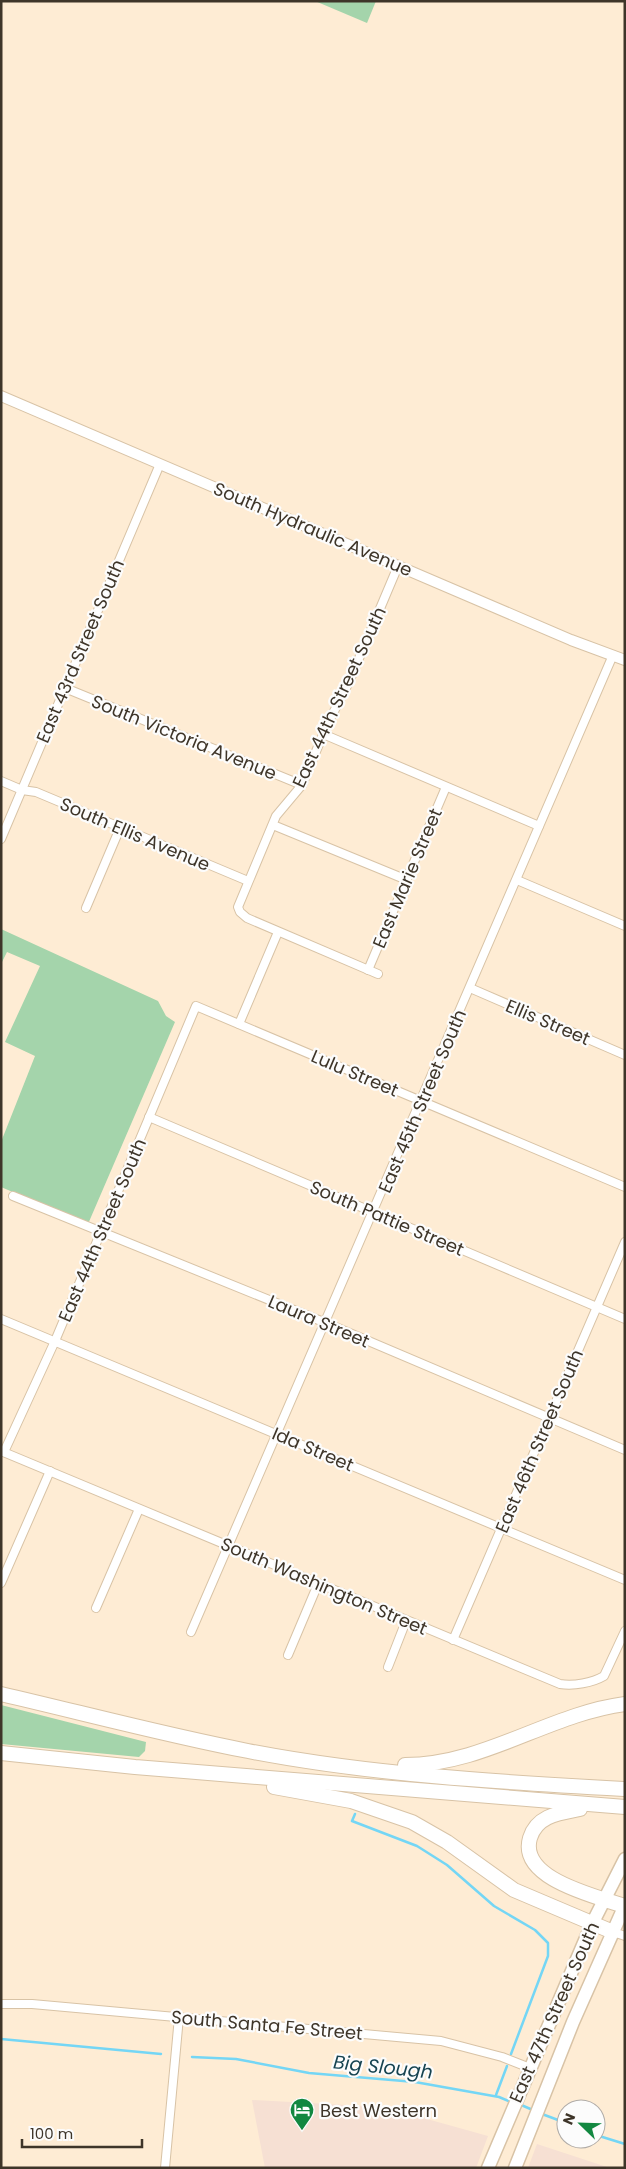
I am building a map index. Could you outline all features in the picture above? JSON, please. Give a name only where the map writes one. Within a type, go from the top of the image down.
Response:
[{"type":"highway","points":[[1,1694],[249,1751],[345,1765],[482,1780],[625,1789]]},
{"type":"highway","points":[[345,1765],[420,1765],[480,1753],[580,1714],[598,1708],[625,1704]]},
{"type":"highway","points":[[1,1753],[135,1767],[625,1808]]},
{"type":"highway","points":[[1,1759],[58,1760]]},
{"type":"highway","points":[[135,1767],[309,1792],[375,1808],[412,1822],[447,1842],[514,1890],[619,1934]]},
{"type":"highway","points":[[601,1806],[553,1814],[541,1821],[532,1832],[528,1845],[536,1868],[567,1886],[624,1906]]},
{"type":"main road","name":"East 47th Street South","points":[[488,2168],[592,1924],[625,1859]]},
{"type":"main road","name":"East 47th Street South","points":[[515,2168],[573,2022],[619,1934],[624,1906]]},
{"type":"street","name":"South Hydraulic Avenue","points":[[1,396],[398,566],[625,660]]},
{"type":"street","name":"East 43rd Street South","points":[[1,839],[160,464]]},
{"type":"street","name":"East 44th Street South","points":[[278,932],[247,918],[238,908],[273,825],[285,804],[302,786],[323,734],[350,682],[398,566]]},
{"type":"street","name":"East 45th Street South","points":[[191,1632],[326,1324],[613,655]]},
{"type":"street","name":"South Victoria Avenue","points":[[65,688],[302,786]]},
{"type":"street","points":[[323,734],[539,826]]},
{"type":"street","points":[[1,780],[22,790]]},
{"type":"street","name":"East Marie Street","points":[[368,970],[446,787]]},
{"type":"street","name":"South Ellis Avenue","points":[[22,790],[36,792],[248,881]]},
{"type":"street","points":[[273,825],[406,880]]},
{"type":"street","points":[[86,908],[120,828]]},
{"type":"street","points":[[517,880],[625,926]]},
{"type":"street","points":[[239,1024],[278,932],[378,974]]},
{"type":"street","name":"Ellis Street","points":[[470,988],[625,1055]]},
{"type":"street","name":"East 44th Street South","points":[[3,1451],[55,1342],[196,1006]]},
{"type":"street","name":"Lulu Street","points":[[196,1006],[625,1187]]},
{"type":"street","name":"South Pattie Street","points":[[149,1117],[625,1319]]},
{"type":"street","name":"Laura Street","points":[[12,1196],[101,1232],[111,1234],[625,1450]]},
{"type":"street","name":"East 46th Street South","points":[[453,1640],[625,1242]]},
{"type":"street","name":"Ida Street","points":[[1,1319],[625,1580]]},
{"type":"street","name":"South Washington Street","points":[[3,1451],[554,1683],[566,1685],[598,1680],[604,1676],[625,1632]]},
{"type":"street","points":[[1,1583],[50,1471]]},
{"type":"street","points":[[96,1608],[139,1509]]},
{"type":"street","points":[[288,1655],[318,1584]]},
{"type":"street","points":[[388,1667],[406,1621]]},
{"type":"street","name":"South Santa Fe Street","points":[[1,2004],[32,2004],[441,2041],[530,2068]]},
{"type":"street","points":[[165,2168],[179,2017]]},
{"type":"shaded area","points":[[252,2100],[384,2107],[488,2136],[476,2168],[265,2168]]},
{"type":"shaded area","points":[[537,2144],[610,2168],[528,2168]]},
{"type":"green space","points":[[315,1],[376,1],[367,23]]},
{"type":"green space","points":[[1,929],[158,1001],[166,1016],[175,1022],[88,1224],[1,1187],[1,1142],[35,1056],[5,1042],[40,966],[7,952],[1,964]]},
{"type":"green space","points":[[1,1705],[146,1742],[145,1751],[139,1757],[1,1744]]},
{"type":"waterway","points":[[355,1814],[352,1821],[417,1846],[447,1865],[494,1906],[535,1930],[548,1943],[548,1956],[511,2054]]},
{"type":"waterway","name":"Big Slough","points":[[1,2039],[161,2054]]},
{"type":"waterway","name":"Big Slough","points":[[192,2057],[236,2059],[309,2073],[415,2082],[499,2097],[511,2102]]},
{"type":"waterway","points":[[496,2095],[507,2066]]},
{"type":"waterway","name":"Big Slough","points":[[519,2104],[535,2111]]},
{"type":"waterway","name":"Big Slough","points":[[542,2114],[556,2119]]},
{"type":"waterway","name":"Big Slough","points":[[606,2138],[625,2144]]},
{"type":"place","name":"Best Western","points":[[302,2131]]}]
